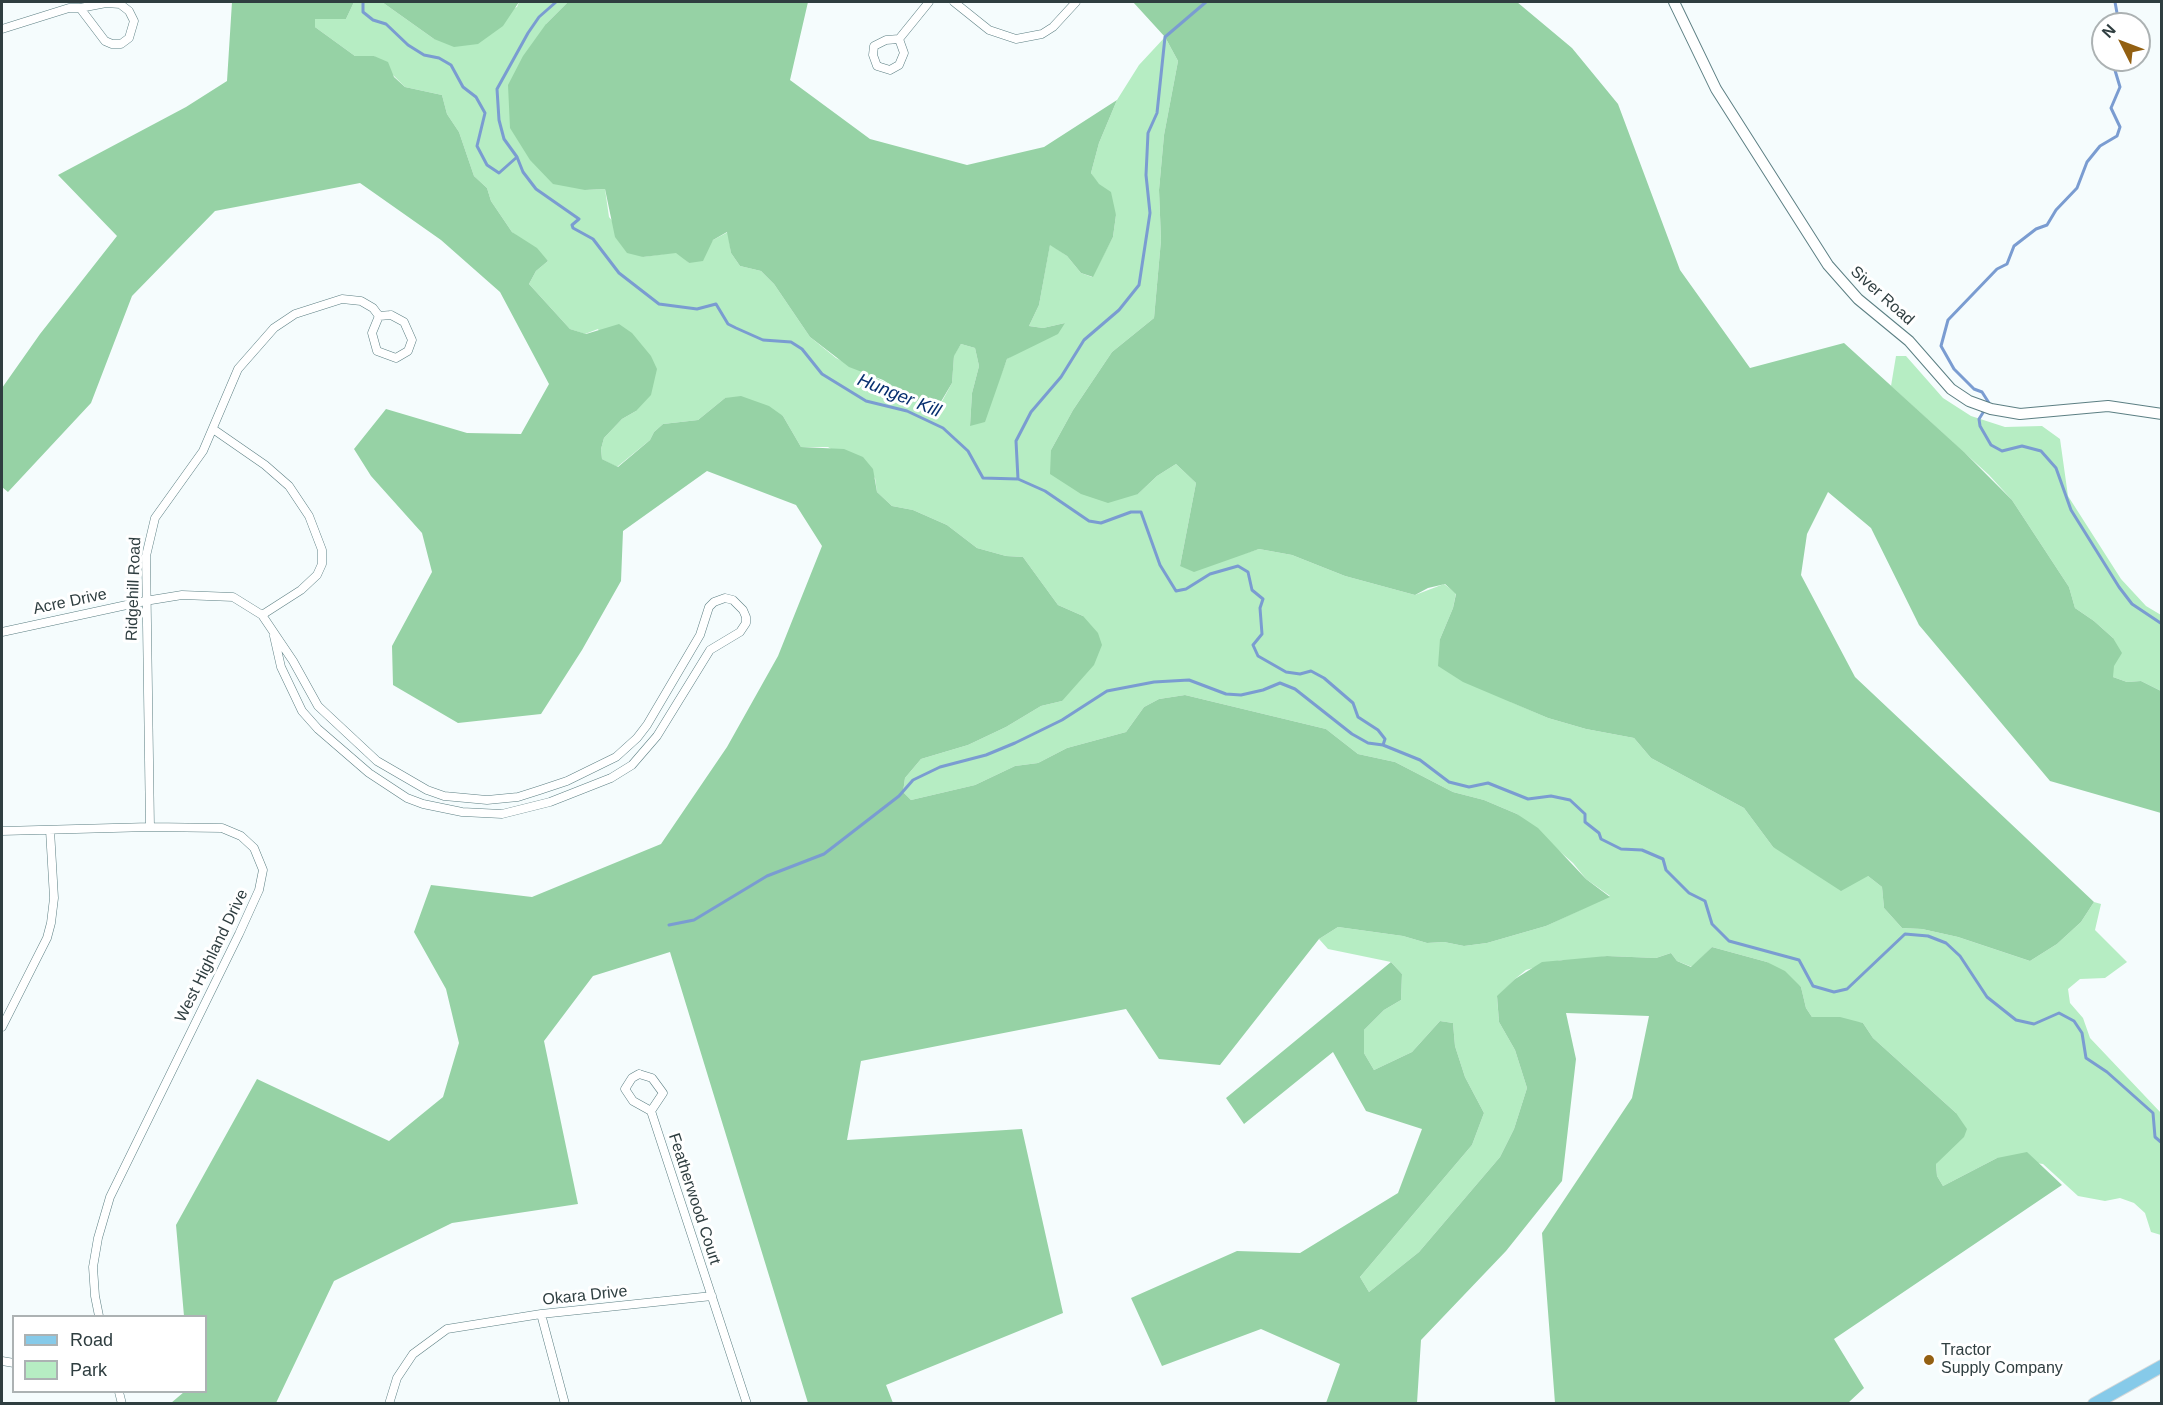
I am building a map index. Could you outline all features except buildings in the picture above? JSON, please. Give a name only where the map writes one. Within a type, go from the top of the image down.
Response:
[{"type":"main road","points":[[2094,1404],[2162,1366]]},
{"type":"street","points":[[899,39],[930,2]]},
{"type":"street","points":[[954,2],[989,30],[1016,39],[1031,38],[1048,31],[1065,16],[1076,2]]},
{"type":"street","name":"Siver Road","points":[[1674,2],[1716,89],[1827,265],[1858,299],[1909,341],[1952,389],[1969,401],[1991,409],[2020,414],[2108,406],[2162,414]]},
{"type":"street","points":[[2,30],[69,8],[106,3],[120,4],[129,11],[134,21],[133,31],[121,44],[112,44],[97,34],[80,8]]},
{"type":"street","points":[[886,39],[899,39],[904,52],[899,65],[891,70],[878,66],[873,55],[874,46],[886,39]]},
{"type":"street","name":"Ridgehill Road","points":[[150,827],[145,600],[146,545],[154,518],[203,451],[238,369],[274,327],[315,306],[342,299],[360,301],[373,308],[379,316]]},
{"type":"street","name":"Ridgehill Road","points":[[391,315],[408,327],[411,346],[402,356],[392,358],[377,351],[372,333],[379,316],[391,315]]},
{"type":"street","points":[[213,429],[265,465],[289,486],[309,516],[322,550],[322,564],[317,575],[301,590],[262,615],[293,661],[309,694],[328,718],[389,769],[427,790],[444,796],[504,799],[567,781],[616,757],[637,738],[651,716],[700,635],[709,607],[718,599],[733,600],[743,609],[746,617],[744,628],[711,650],[645,753],[632,765],[611,778],[570,794],[520,812],[502,814],[440,808],[407,798],[388,787],[318,729],[296,700],[281,667],[274,636]]},
{"type":"street","name":"Acre Drive","points":[[2,632],[145,600],[182,596],[220,596],[243,601],[262,615]]},
{"type":"street","points":[[651,716],[665,723]]},
{"type":"street","points":[[318,729],[328,718]]},
{"type":"street","points":[[567,781],[570,794]]},
{"type":"street","points":[[440,808],[444,796]]},
{"type":"street","name":"West Highland Drive","points":[[2,831],[206,826],[233,831],[254,848],[263,870],[259,890],[239,934],[110,1197],[98,1238],[93,1267],[94,1296],[99,1315]]},
{"type":"street","points":[[2,1028],[47,938],[51,923],[54,898],[50,830]]},
{"type":"street","points":[[639,1074],[652,1077],[663,1093],[651,1111],[633,1101],[625,1089],[627,1082],[639,1074]]},
{"type":"street","name":"Featherwood Court","points":[[651,1111],[712,1296]]},
{"type":"street","points":[[712,1296],[747,1404]]},
{"type":"street","name":"Okara Drive","points":[[389,1404],[403,1368],[413,1354],[435,1335],[462,1325],[541,1314],[712,1296]]},
{"type":"street","points":[[541,1314],[566,1404]]},
{"type":"green space","points":[[232,2],[354,2],[346,19],[315,19],[315,27],[355,56],[374,56],[388,62],[394,77],[405,87],[442,95],[447,114],[459,132],[474,176],[487,188],[491,201],[512,232],[537,248],[548,261],[536,271],[529,284],[570,329],[586,334],[619,324],[632,333],[651,356],[657,369],[651,395],[636,411],[622,419],[604,438],[601,449],[602,459],[618,467],[650,440],[654,432],[663,424],[698,420],[725,398],[741,396],[769,406],[783,416],[801,447],[844,449],[863,457],[873,469],[877,492],[892,506],[913,510],[947,525],[977,548],[1006,556],[1023,557],[1058,605],[1083,616],[1098,633],[1102,645],[1094,665],[1062,701],[1041,706],[1006,727],[968,745],[921,759],[905,778],[903,792],[911,800],[975,785],[1015,766],[1038,763],[1067,748],[1126,732],[1144,707],[1159,699],[1185,695],[1326,729],[1358,754],[1395,762],[1453,792],[1484,800],[1517,814],[1538,828],[1586,879],[1610,897],[1546,926],[1487,943],[1464,946],[1444,942],[1427,943],[1403,936],[1338,927],[1319,939],[1220,1065],[1159,1059],[1126,1009],[861,1061],[847,1140],[1022,1129],[1063,1313],[886,1385],[893,1403],[808,1403],[670,952],[593,976],[544,1041],[578,1204],[452,1223],[334,1281],[276,1403],[171,1403],[183,1393],[207,1393],[207,1315],[184,1315],[176,1225],[257,1079],[389,1141],[443,1097],[459,1043],[446,989],[414,932],[431,885],[532,897],[661,844],[727,747],[778,656],[822,546],[796,505],[707,471],[623,531],[621,581],[582,650],[541,714],[458,723],[393,685],[392,646],[432,572],[422,533],[371,476],[354,449],[386,409],[467,433],[521,434],[549,384],[500,292],[441,240],[360,183],[215,211],[132,296],[91,403],[8,492],[2,487],[2,388],[40,334],[117,236],[58,175],[186,107],[227,81]]},
{"type":"green space","points":[[354,2],[382,2],[434,39],[517,7],[519,2],[568,2],[546,24],[585,190],[605,189],[609,217],[643,257],[677,252],[689,263],[713,240],[728,232],[731,253],[740,266],[761,271],[774,284],[810,337],[836,358],[903,391],[940,405],[952,383],[954,355],[961,344],[975,348],[979,366],[972,393],[970,426],[997,385],[1007,359],[1065,323],[1043,328],[1029,326],[1039,305],[1050,244],[1067,256],[1081,273],[1092,277],[1113,237],[1116,215],[1091,173],[1099,143],[1117,100],[1139,65],[1165,37],[1178,61],[1164,135],[1159,190],[1161,240],[1154,318],[1112,352],[1073,410],[1051,450],[1138,494],[1157,476],[1176,464],[1196,483],[1180,566],[1233,557],[1259,549],[1292,555],[1345,576],[1415,595],[1444,584],[1456,593],[1453,608],[1440,639],[1511,702],[1548,718],[1586,729],[1634,738],[1651,758],[1744,808],[1773,847],[1868,876],[1882,887],[1884,908],[1902,928],[1922,929],[1958,937],[2030,961],[2057,944],[2081,922],[2094,902],[2101,904],[2095,930],[2127,962],[2105,978],[2080,979],[2068,989],[2070,1003],[2083,1018],[2090,1038],[2161,1113],[2161,1235],[2151,1232],[2145,1213],[2134,1203],[2120,1198],[2105,1201],[2078,1196],[2043,1164],[1997,1158],[1943,1186],[1937,1176],[1936,1164],[1956,1113],[1873,1038],[1863,1023],[1812,1017],[1806,1008],[1801,987],[1767,962],[1712,947],[1692,967],[1677,961],[1671,953],[1656,958],[1607,956],[1580,961],[1561,960],[1526,970],[1497,997],[1499,1022],[1515,1050],[1527,1088],[1514,1129],[1500,1157],[1419,1252],[1369,1292],[1360,1277],[1472,1145],[1484,1113],[1465,1077],[1455,1046],[1453,1023],[1440,1021],[1412,1052],[1374,1070],[1364,1053],[1364,1030],[1384,1010],[1401,1000],[1402,974],[1391,962],[1328,949],[1319,939],[1338,927],[1403,936],[1427,943],[1444,942],[1464,946],[1487,943],[1546,926],[1610,896],[1586,879],[1573,863],[1517,814],[1484,800],[1453,792],[1395,762],[1358,754],[1326,729],[1185,695],[1159,699],[1144,707],[1126,732],[1067,748],[1038,763],[1015,766],[975,785],[911,800],[903,792],[905,778],[921,759],[968,745],[1006,727],[1041,706],[1062,701],[1083,616],[1058,605],[1023,557],[1006,556],[977,548],[947,525],[913,510],[892,506],[877,492],[875,478],[828,447],[801,447],[783,416],[725,398],[698,420],[663,424],[654,432],[650,440],[617,467],[602,459],[601,449],[604,438],[622,419],[636,411],[598,329],[585,334],[570,329],[529,284],[536,271],[548,261],[512,232],[491,201],[487,188],[474,176],[459,132],[447,114],[442,95],[405,87],[374,56],[355,56],[315,27],[315,19],[346,19]]},
{"type":"green space","points":[[382,2],[519,2],[503,26],[478,44],[454,47],[434,39]]},
{"type":"green space","points":[[568,2],[808,2],[790,80],[870,139],[967,165],[1044,147],[1117,100],[1099,143],[1091,173],[1099,184],[1111,192],[1116,215],[1113,237],[1093,277],[1081,273],[1067,256],[1050,245],[1039,305],[1029,326],[1043,328],[1065,323],[1058,334],[1007,359],[985,422],[970,426],[972,393],[979,366],[975,348],[961,344],[954,356],[952,383],[939,405],[927,407],[883,380],[849,367],[810,337],[774,284],[761,271],[740,266],[731,253],[727,232],[713,240],[703,261],[689,263],[676,253],[643,257],[627,253],[615,237],[605,189],[585,190],[553,184],[530,160],[510,128],[508,85],[523,56],[546,24]]},
{"type":"green space","points":[[1133,2],[1517,2],[1572,48],[1618,104],[1680,270],[1750,368],[1844,343],[1964,452],[2012,500],[2069,587],[2075,608],[2113,638],[2122,653],[2114,666],[2113,677],[2127,682],[2141,681],[2161,691],[2161,813],[2050,781],[1919,625],[1871,528],[1828,492],[1807,534],[1801,575],[1855,677],[2094,902],[2081,922],[2057,944],[2030,961],[1958,937],[1922,929],[1902,928],[1884,908],[1882,887],[1868,876],[1841,891],[1773,847],[1744,808],[1651,758],[1634,738],[1586,729],[1548,718],[1463,682],[1438,666],[1440,639],[1453,608],[1456,594],[1445,584],[1428,588],[1415,595],[1345,576],[1292,555],[1259,549],[1194,572],[1180,566],[1196,483],[1176,464],[1157,476],[1138,494],[1108,503],[1081,494],[1050,474],[1051,450],[1073,410],[1112,352],[1154,318],[1161,240],[1159,190],[1164,135],[1178,61],[1165,37]]},
{"type":"green space","points":[[1896,356],[1906,356],[1943,398],[1971,416],[2005,427],[2042,426],[2060,439],[2068,496],[2121,579],[2146,606],[2161,615],[2161,691],[2141,681],[2127,682],[2113,677],[2113,638],[2075,608],[2069,587],[2012,500],[1989,475],[1891,386]]},
{"type":"green space","points":[[1712,947],[1767,962],[1785,971],[1801,987],[1806,1008],[1812,1017],[1840,1017],[1863,1023],[1873,1038],[1956,1113],[1967,1129],[1964,1137],[1936,1164],[1937,1176],[1943,1186],[1997,1158],[2027,1152],[2062,1185],[1834,1339],[1864,1388],[1848,1403],[1555,1403],[1542,1233],[1632,1098],[1649,1016],[1566,1013],[1576,1059],[1562,1181],[1506,1251],[1421,1340],[1417,1403],[1326,1403],[1340,1364],[1261,1329],[1162,1366],[1131,1298],[1237,1251],[1300,1253],[1398,1193],[1422,1129],[1366,1111],[1333,1052],[1244,1124],[1226,1098],[1391,962],[1402,974],[1401,1000],[1384,1010],[1364,1030],[1364,1053],[1374,1070],[1412,1052],[1440,1021],[1453,1023],[1455,1046],[1465,1077],[1484,1113],[1472,1145],[1360,1277],[1369,1292],[1419,1252],[1500,1157],[1514,1129],[1527,1088],[1515,1050],[1499,1022],[1497,996],[1515,979],[1542,962],[1607,956],[1656,958],[1671,953],[1677,961],[1691,967]]},
{"type":"waterway","name":"Hunger Kill","points":[[363,2],[363,12],[373,20],[386,24],[408,45],[424,55],[439,58],[451,65],[463,87],[476,97],[485,113],[477,146],[487,165],[499,173],[517,157],[523,172],[536,189],[579,219],[572,225],[573,228],[593,239],[619,273],[659,304],[697,309],[716,304],[728,324],[763,340],[791,342],[802,349],[822,374],[866,401],[907,411],[943,428],[968,451],[983,478],[1018,479],[1045,491],[1089,521],[1101,523],[1131,512],[1141,512],[1160,565],[1176,591],[1186,589],[1210,574],[1238,566],[1248,572],[1252,590],[1263,599],[1260,608],[1262,634],[1253,645],[1258,656],[1286,672],[1300,674],[1311,671],[1324,678],[1353,703],[1358,717],[1378,730],[1385,739],[1383,745],[1420,760],[1449,782],[1469,787],[1488,783],[1528,799],[1551,796],[1570,800],[1585,814],[1585,822],[1599,833],[1601,839],[1621,849],[1642,850],[1663,859],[1666,870],[1689,893],[1705,901],[1712,924],[1729,941],[1799,960],[1813,986],[1834,992],[1847,989],[1905,934],[1928,936],[1946,943],[1960,956],[1987,997],[2016,1020],[2034,1024],[2059,1013],[2074,1021],[2082,1033],[2086,1058],[2107,1072],[2153,1113],[2155,1137],[2162,1143]]},
{"type":"waterway","points":[[517,157],[504,139],[499,120],[497,89],[528,33],[539,17],[556,2]]},
{"type":"waterway","points":[[1018,479],[1016,441],[1031,412],[1061,377],[1084,340],[1119,310],[1139,285],[1150,213],[1146,175],[1148,133],[1157,113],[1165,37],[1206,2]]},
{"type":"waterway","points":[[2115,2],[2117,12]]},
{"type":"waterway","points":[[2116,72],[2120,87],[2111,108],[2120,127],[2117,136],[2100,146],[2087,162],[2077,188],[2056,210],[2047,225],[2036,229],[2014,246],[2007,264],[1997,269],[1948,320],[1941,346],[1954,369],[1974,389],[1982,392],[1989,403],[1979,419],[1980,426],[1991,445],[2002,451],[2022,446],[2041,451],[2056,468],[2071,510],[2119,587],[2132,604],[2162,624]]},
{"type":"waterway","points":[[669,925],[694,920],[767,876],[824,854],[899,796],[913,780],[940,767],[986,755],[1015,743],[1062,720],[1107,691],[1154,682],[1189,680],[1226,694],[1241,695],[1280,683],[1295,689],[1352,734],[1368,743],[1383,745]]},
{"type":"place","name":"Tractor Supply Company","points":[[1929,1360]]}]
